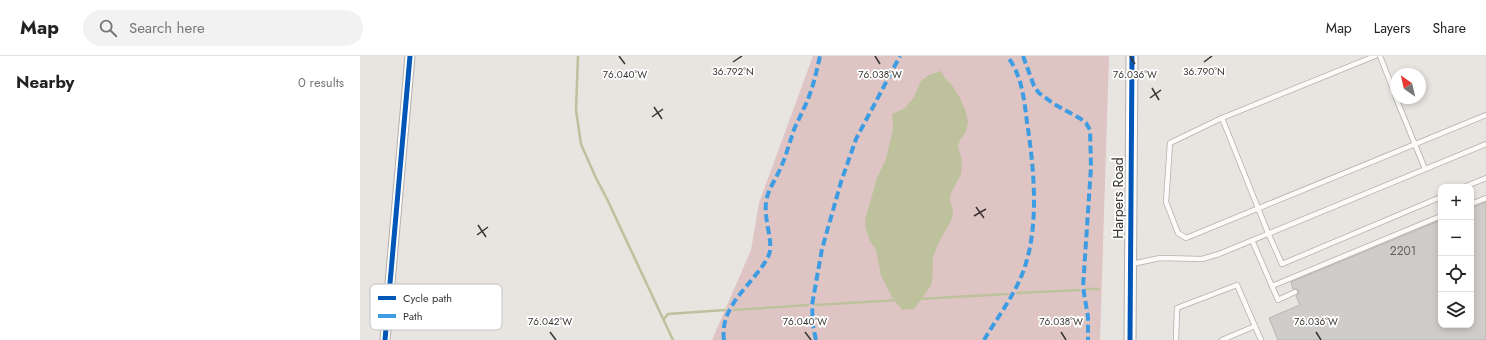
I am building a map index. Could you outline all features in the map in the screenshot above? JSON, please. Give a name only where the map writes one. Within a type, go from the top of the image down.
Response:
[{"type":"street","points":[[390,284],[410,56]]},
{"type":"street","name":"Harpers Road","points":[[1130,340],[1132,56]]},
{"type":"street","points":[[385,340],[386,330]]},
{"type":"lane","points":[[1376,56],[1222,118],[1170,143],[1166,202],[1178,233],[1186,238],[1486,115]]},
{"type":"lane","points":[[1380,56],[1390,82]]},
{"type":"lane","points":[[1398,104],[1425,169]]},
{"type":"lane","points":[[1222,118],[1268,234],[1282,264],[1438,198]]},
{"type":"lane","points":[[1130,264],[1160,258],[1202,259],[1219,254],[1486,144]]},
{"type":"lane","points":[[1471,184],[1486,178]]},
{"type":"lane","points":[[1474,203],[1486,198]]},
{"type":"lane","points":[[1272,286],[1438,217]]},
{"type":"lane","points":[[1252,240],[1278,300],[1295,292]]},
{"type":"lane","points":[[1176,340],[1177,308],[1237,285],[1261,340]]},
{"type":"lane","points":[[1222,340],[1255,326]]},
{"type":"shaded area","points":[[813,56],[1109,56],[1100,340],[712,340],[751,250],[759,203]]},
{"type":"shaded area","points":[[941,71],[960,98],[966,112],[968,122],[966,131],[958,146],[962,161],[961,174],[951,193],[950,201],[953,211],[952,219],[939,242],[933,257],[932,283],[914,309],[902,310],[892,297],[881,276],[876,250],[870,241],[865,220],[877,178],[886,159],[893,129],[892,114],[905,108],[914,97],[921,81],[929,75]]},
{"type":"building","points":[[1486,202],[1486,340],[1278,340],[1269,318],[1300,305],[1296,296],[1299,291],[1297,289],[1293,289],[1291,282],[1438,221],[1438,328],[1474,328],[1474,207]]},
{"type":"waterway","points":[[578,56],[576,110],[581,144],[673,340]]},
{"type":"waterway","points":[[1087,289],[1099,289]]},
{"type":"waterway","points":[[1017,293],[1079,290]]},
{"type":"waterway","points":[[919,299],[1008,294]]},
{"type":"waterway","points":[[816,305],[898,300]]},
{"type":"waterway","points":[[734,310],[808,305]]},
{"type":"waterway","points":[[664,319],[668,314],[725,310]]},
{"type":"marked path","points":[[724,340],[724,327],[732,305],[768,257],[770,251],[766,211],[768,194],[778,174],[795,127],[809,96],[820,56]]},
{"type":"marked path","points":[[816,340],[813,326],[812,305],[822,249],[841,182],[856,139],[900,56]]},
{"type":"marked path","points":[[984,340],[1010,298],[1023,272],[1032,236],[1034,217],[1032,159],[1023,96],[1016,71],[1007,56]]},
{"type":"marked path","points":[[1023,56],[1034,86],[1039,93],[1054,104],[1081,119],[1086,123],[1090,130],[1091,167],[1083,287],[1088,317],[1088,340]]},
{"type":"cycle path","points":[[390,284],[410,56]]},
{"type":"cycle path","points":[[1130,340],[1132,56]]},
{"type":"cycle path","points":[[385,340],[386,330]]}]
